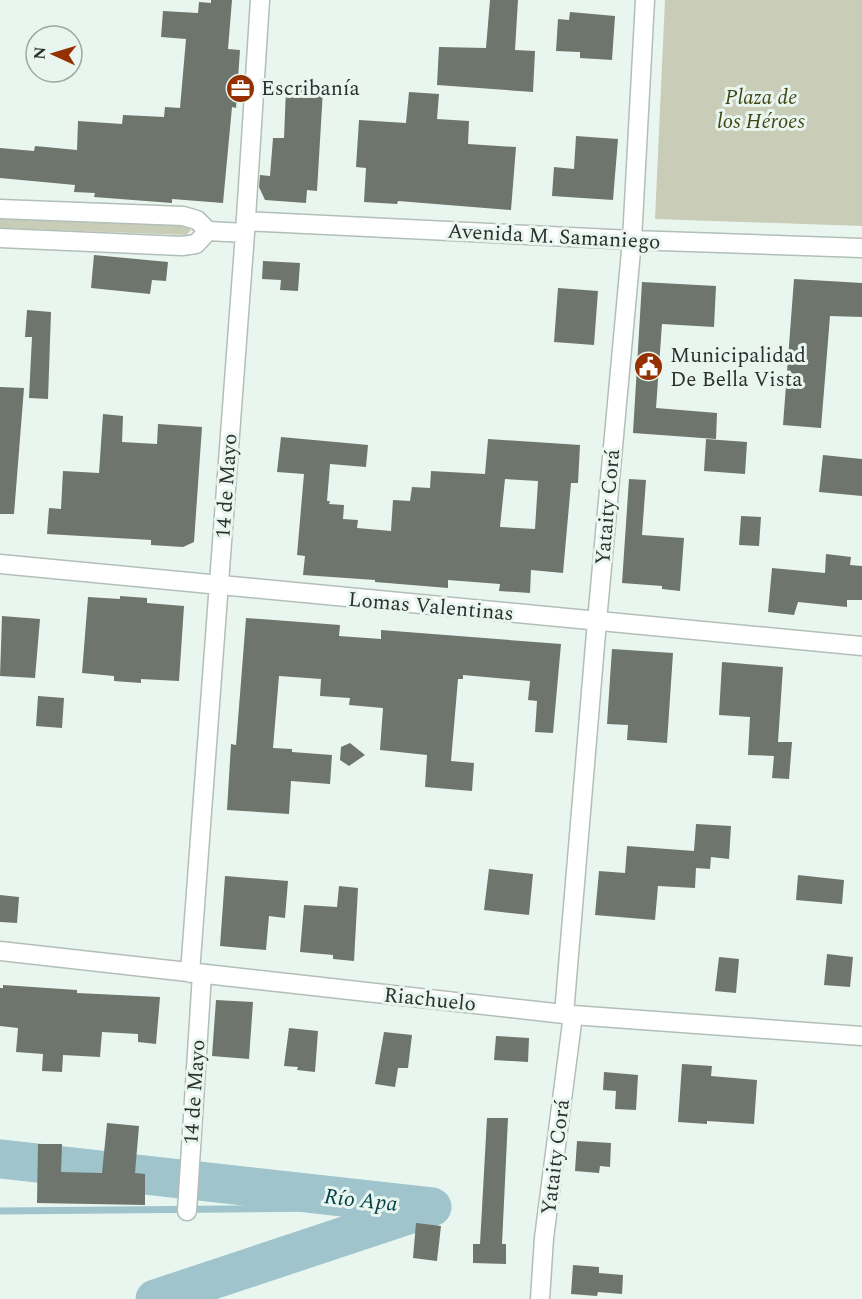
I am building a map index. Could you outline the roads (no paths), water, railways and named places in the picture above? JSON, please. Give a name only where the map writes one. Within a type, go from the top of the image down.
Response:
[{"type":"street","name":"14 de Mayo","points":[[187,1211],[196,974],[219,586],[246,227],[260,0]]},
{"type":"street","name":"Yataity Corá","points":[[540,1299],[544,1238],[569,1015],[597,621],[632,240],[645,0]]},
{"type":"street","name":"Avenida M. Samaniego","points":[[0,209],[183,216],[196,220],[208,231],[246,227],[862,248]]},
{"type":"street","points":[[0,238],[182,246],[196,244],[208,231]]},
{"type":"street","name":"Lomas Valentinas","points":[[0,564],[862,646]]},
{"type":"street","name":"Riachuelo","points":[[0,951],[569,1015],[862,1036]]},
{"type":"waterway","name":"Río Apa","points":[[0,1159],[432,1207],[155,1299]]},
{"type":"waterway","points":[[0,1211],[432,1207]]},
{"type":"place","name":"Escribanía","points":[[240,88]]},
{"type":"place","name":"Municipalidad De Bella Vista","points":[[649,367]]},
{"type":"park label","name":"Plaza de los Héroes","points":[[761,109]]}]
